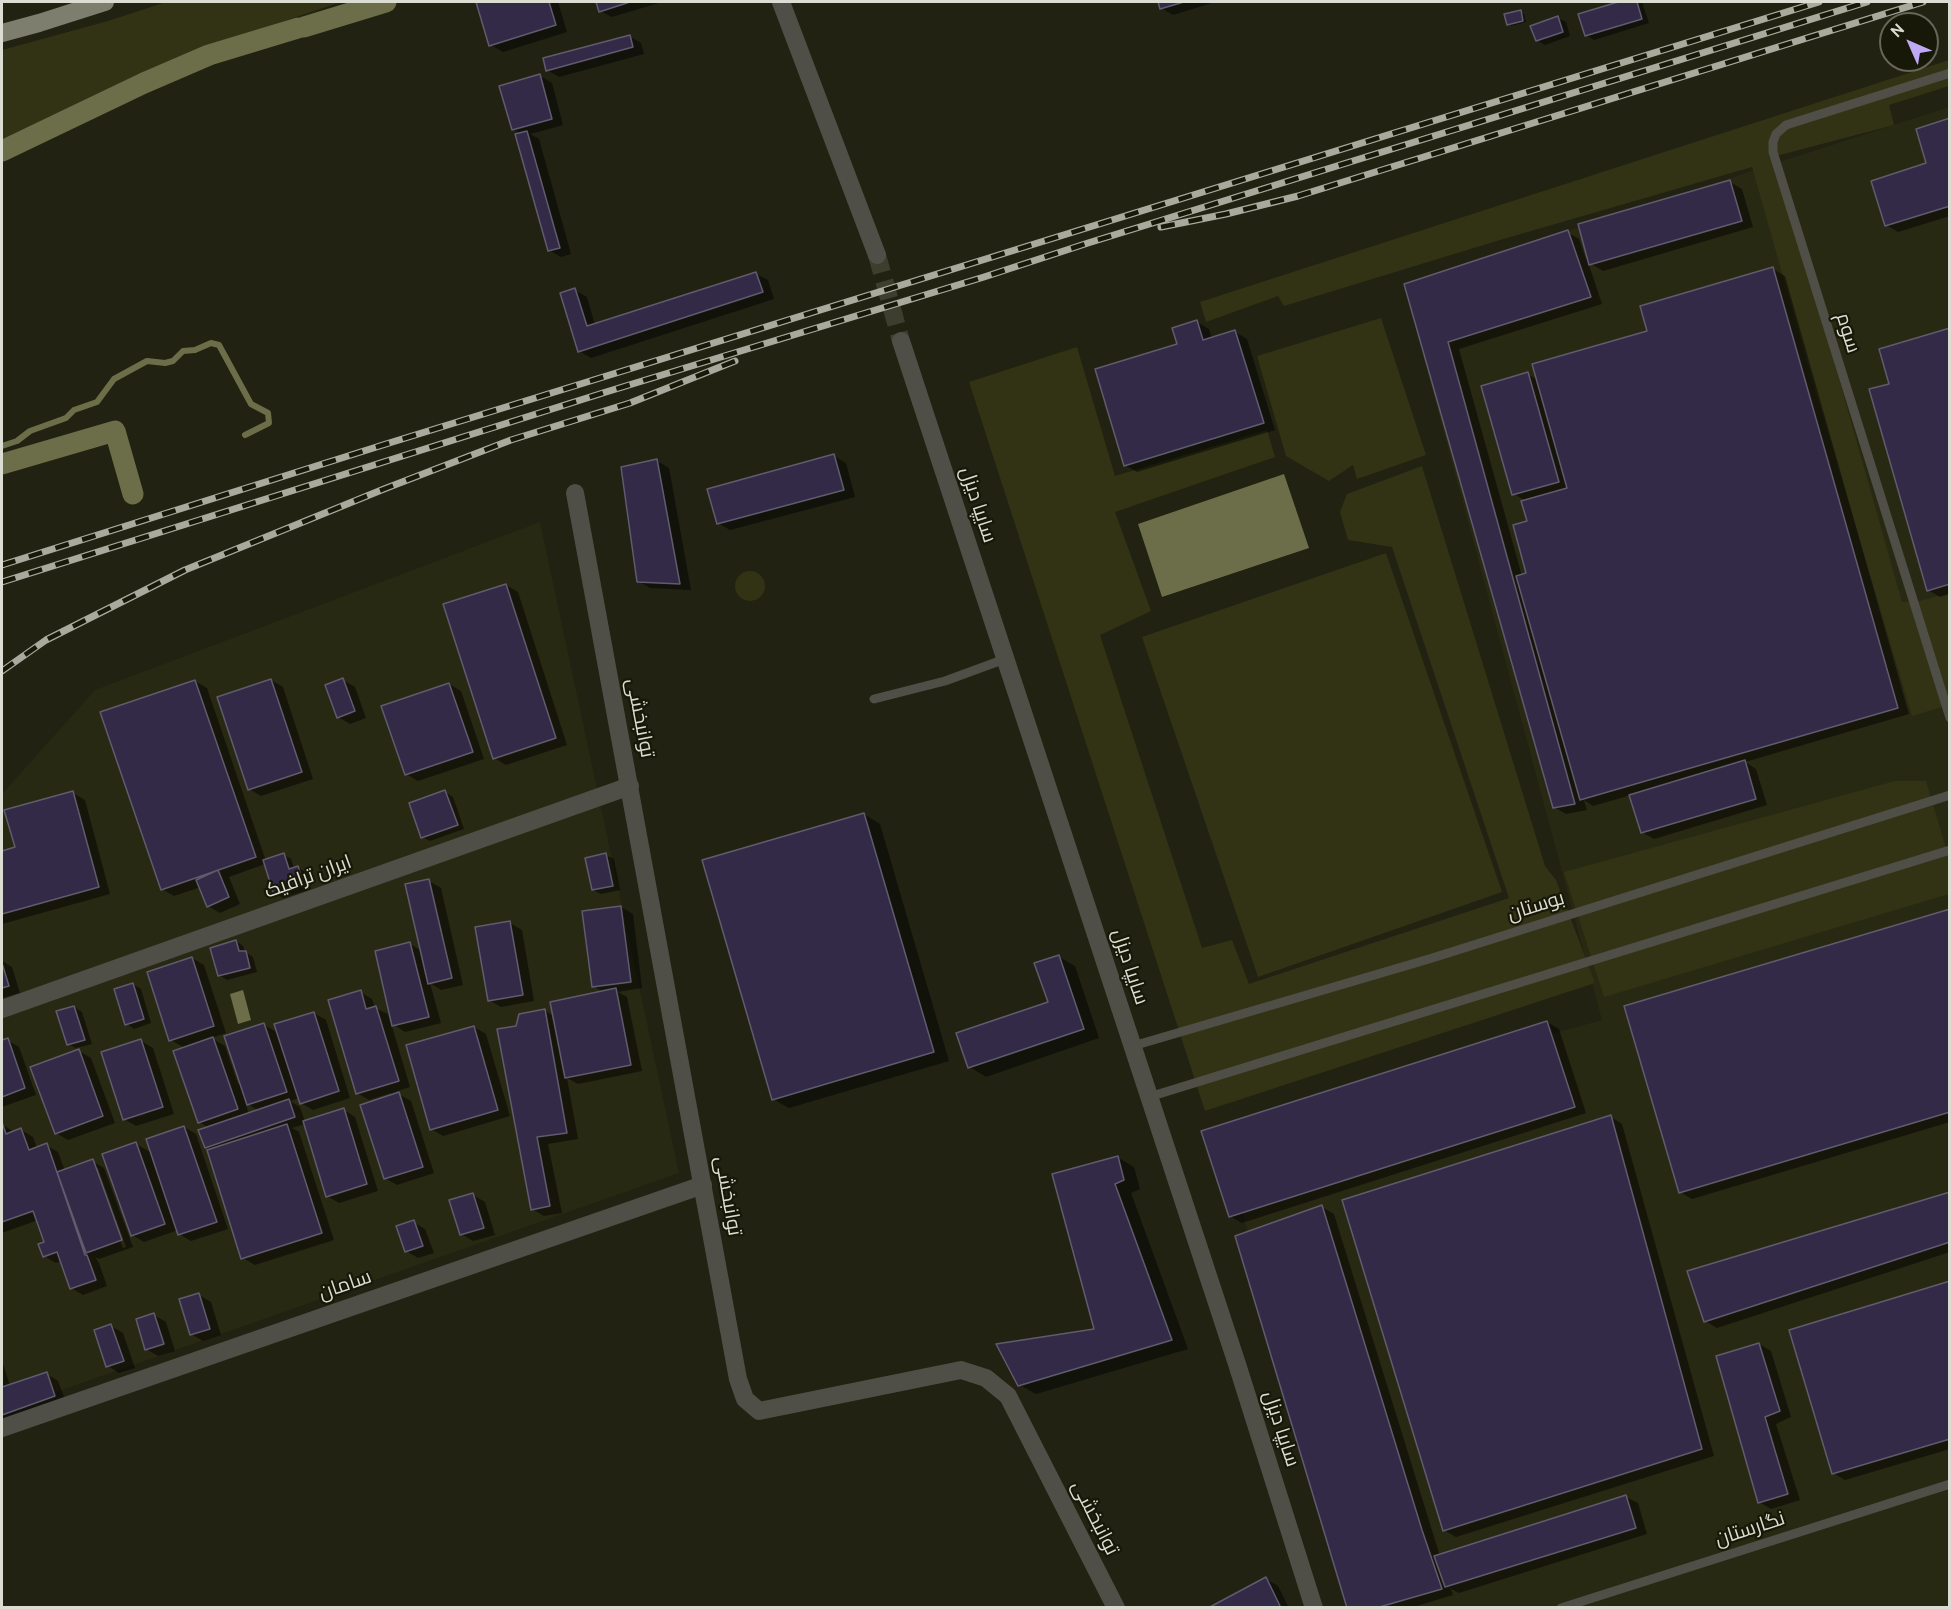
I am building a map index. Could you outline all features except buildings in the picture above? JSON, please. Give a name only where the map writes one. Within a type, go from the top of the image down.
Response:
[{"type":"main road","points":[[2,33],[105,2]]},
{"type":"street","points":[[781,2],[877,255]]},
{"type":"street","name":"سایپا دیزل","points":[[900,341],[1149,1096],[1314,1608]]},
{"type":"street","name":"توانبخشی","points":[[575,493],[738,1379],[745,1399],[759,1411],[961,1370],[986,1378],[1008,1396],[1116,1608]]},
{"type":"street","name":"ایران ترافیک","points":[[2,1009],[630,786]]},
{"type":"street","name":"سامان","points":[[2,1428],[703,1185]]},
{"type":"lane","name":"سوم","points":[[1950,73],[1786,125],[1776,134],[1773,152],[1950,718]]},
{"type":"lane","points":[[874,699],[945,681],[1005,659]]},
{"type":"lane","name":"بوستان","points":[[1132,1046],[1429,959],[1950,795]]},
{"type":"lane","points":[[1149,1096],[1950,850]]},
{"type":"lane","name":"نگارستان","points":[[1561,1608],[1950,1484]]},
{"type":"shaded area","points":[[166,2],[341,2],[188,53],[2,139],[2,50],[108,21]]},
{"type":"shaded area","points":[[1949,60],[1949,86],[1889,105],[1894,125],[1776,156],[1902,602],[1920,601],[1949,593],[1949,705],[1912,716],[1752,167],[1284,306],[1278,296],[1206,322],[1200,302],[1912,72],[1939,72],[1939,63]]},
{"type":"shaded area","points":[[1949,107],[1949,1607],[1365,1607],[1215,1127],[1602,1020],[1404,284]]},
{"type":"shaded area","points":[[1381,318],[1426,455],[1357,479],[1353,465],[1329,481],[1286,456],[1257,356]]},
{"type":"shaded area","points":[[1077,347],[1115,476],[1267,430],[1275,457],[1115,512],[1151,611],[1100,635],[1202,948],[1232,940],[1249,984],[1509,898],[1392,547],[1348,540],[1340,512],[1347,494],[1422,466],[1545,866],[1556,880],[1595,983],[1205,1111],[969,382]]},
{"type":"shaded area","points":[[1284,474],[1309,548],[1162,597],[1138,524]]},
{"type":"shaded area","points":[[540,522],[679,1173],[2,1411],[2,794],[95,690]]},
{"type":"shaded area","points":[[1386,553],[1502,892],[1258,977],[1142,637]]},
{"type":"shaded area","points":[[750,571],[761,575],[765,586],[761,597],[750,601],[739,597],[735,586],[739,575]]},
{"type":"shaded area","points":[[1895,781],[1926,781],[1949,858],[1949,894],[1604,997],[1564,872]]},
{"type":"shaded area","points":[[243,990],[251,1020],[238,1024],[230,994]]},
{"type":"waterway","points":[[304,27],[386,2]]},
{"type":"waterway","points":[[2,151],[144,83],[209,55],[298,28]]},
{"type":"waterway","points":[[2,446],[17,441],[30,431],[66,418],[74,410],[97,402],[114,379],[147,361],[165,363],[173,361],[183,351],[195,350],[211,343],[219,345],[251,404],[268,413],[269,423],[245,435]]},
{"type":"waterway","points":[[2,464],[115,431],[133,494]]},
{"type":"tunnel","points":[[877,255],[901,341]]},
{"type":"railway","points":[[2,565],[386,444],[1819,2]]},
{"type":"railway","points":[[2,582],[606,392],[984,277],[1867,2]]},
{"type":"railway","points":[[1161,227],[1298,196],[1923,2]]},
{"type":"railway","points":[[2,671],[46,640],[185,570],[511,440],[630,403],[735,361]]}]
